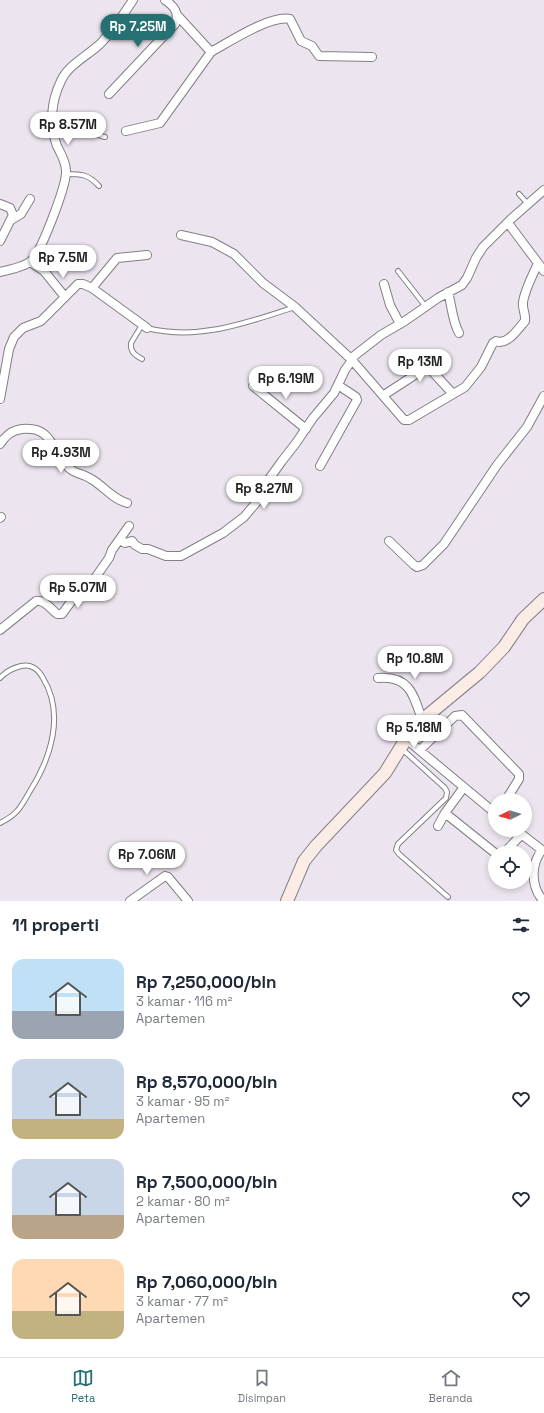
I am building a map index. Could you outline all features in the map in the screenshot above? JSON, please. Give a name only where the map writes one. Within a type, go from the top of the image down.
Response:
[{"type":"street","points":[[0,272],[20,267],[30,262],[40,249],[60,198],[66,174],[63,158],[52,130],[52,122],[55,100],[60,81],[65,74],[101,42],[133,0]]},
{"type":"street","points":[[166,0],[174,7],[177,15],[211,52]]},
{"type":"street","points":[[109,94],[174,24],[177,15]]},
{"type":"street","points":[[126,131],[160,123],[211,52],[252,30],[277,19],[290,19],[301,41],[312,46],[319,56],[372,57]]},
{"type":"street","points":[[120,540],[125,544],[132,541],[139,548],[148,549],[166,556],[181,556],[224,533],[244,517],[256,504],[269,479],[334,393],[345,370],[354,356],[370,342],[426,308],[448,292],[457,288],[465,281],[480,253],[490,240],[544,190]]},
{"type":"street","points":[[11,220],[21,214],[30,199]]},
{"type":"street","points":[[0,204],[10,208],[12,211],[11,220],[0,241]]},
{"type":"street","points":[[508,223],[544,271]]},
{"type":"street","points":[[181,235],[212,242],[228,250],[240,259],[272,291],[295,307],[352,360],[384,395],[404,420],[409,420],[454,394],[473,377],[496,341],[500,343],[503,342],[516,332],[525,321],[525,315],[522,308],[523,300],[538,263]]},
{"type":"street","points":[[92,288],[117,258],[147,255]]},
{"type":"street","points":[[30,262],[44,271],[65,296]]},
{"type":"street","points":[[0,399],[9,349],[14,337],[23,328],[41,321],[78,284],[83,284],[92,288],[144,326]]},
{"type":"street","points":[[384,284],[390,305],[400,324]]},
{"type":"street","points":[[448,292],[453,311],[453,320],[459,333]]},
{"type":"street","points":[[384,395],[427,367],[430,368],[454,394]]},
{"type":"street","points":[[320,466],[357,400],[353,395],[338,385]]},
{"type":"street","points":[[253,386],[306,429]]},
{"type":"street","points":[[389,541],[414,565],[417,567],[423,565],[444,544],[497,465],[528,427],[544,396]]},
{"type":"street","points":[[0,444],[7,435],[16,430],[33,429],[40,431],[54,445],[61,458],[75,473],[89,478],[115,498],[126,503]]},
{"type":"street","points":[[0,630],[36,600],[42,601],[58,614],[62,614],[76,595],[95,578],[129,526]]},
{"type":"street","points":[[287,901],[304,861],[316,846],[385,773],[403,743],[422,720],[480,672],[504,648],[523,619],[544,599]]},
{"type":"street","points":[[378,678],[386,677],[398,680],[408,686],[414,695],[422,720]]},
{"type":"street","points":[[420,750],[455,716],[462,716],[519,774],[519,779],[510,793]]},
{"type":"street","points":[[403,743],[420,750],[488,807]]},
{"type":"street","points":[[438,826],[445,813],[464,787]]},
{"type":"street","points":[[445,813],[488,847]]},
{"type":"street","points":[[525,837],[543,851],[535,862],[534,869],[535,883],[541,898]]},
{"type":"street","points":[[130,901],[165,876],[168,877],[188,901]]},
{"type":"lane","points":[[52,130],[62,127],[75,128],[105,137]]},
{"type":"lane","points":[[66,174],[80,174],[88,176],[99,186]]},
{"type":"lane","points":[[519,194],[528,205]]},
{"type":"lane","points":[[398,270],[426,308]]},
{"type":"lane","points":[[142,359],[134,354],[131,343],[144,326],[162,332],[202,332],[232,326],[295,307]]},
{"type":"lane","points":[[0,678],[10,670],[18,667],[30,666],[40,672],[48,685],[54,727],[51,746],[40,774],[21,807],[16,813],[0,823]]},
{"type":"lane","points":[[403,743],[447,792],[446,798],[398,844],[396,850],[448,897]]}]
